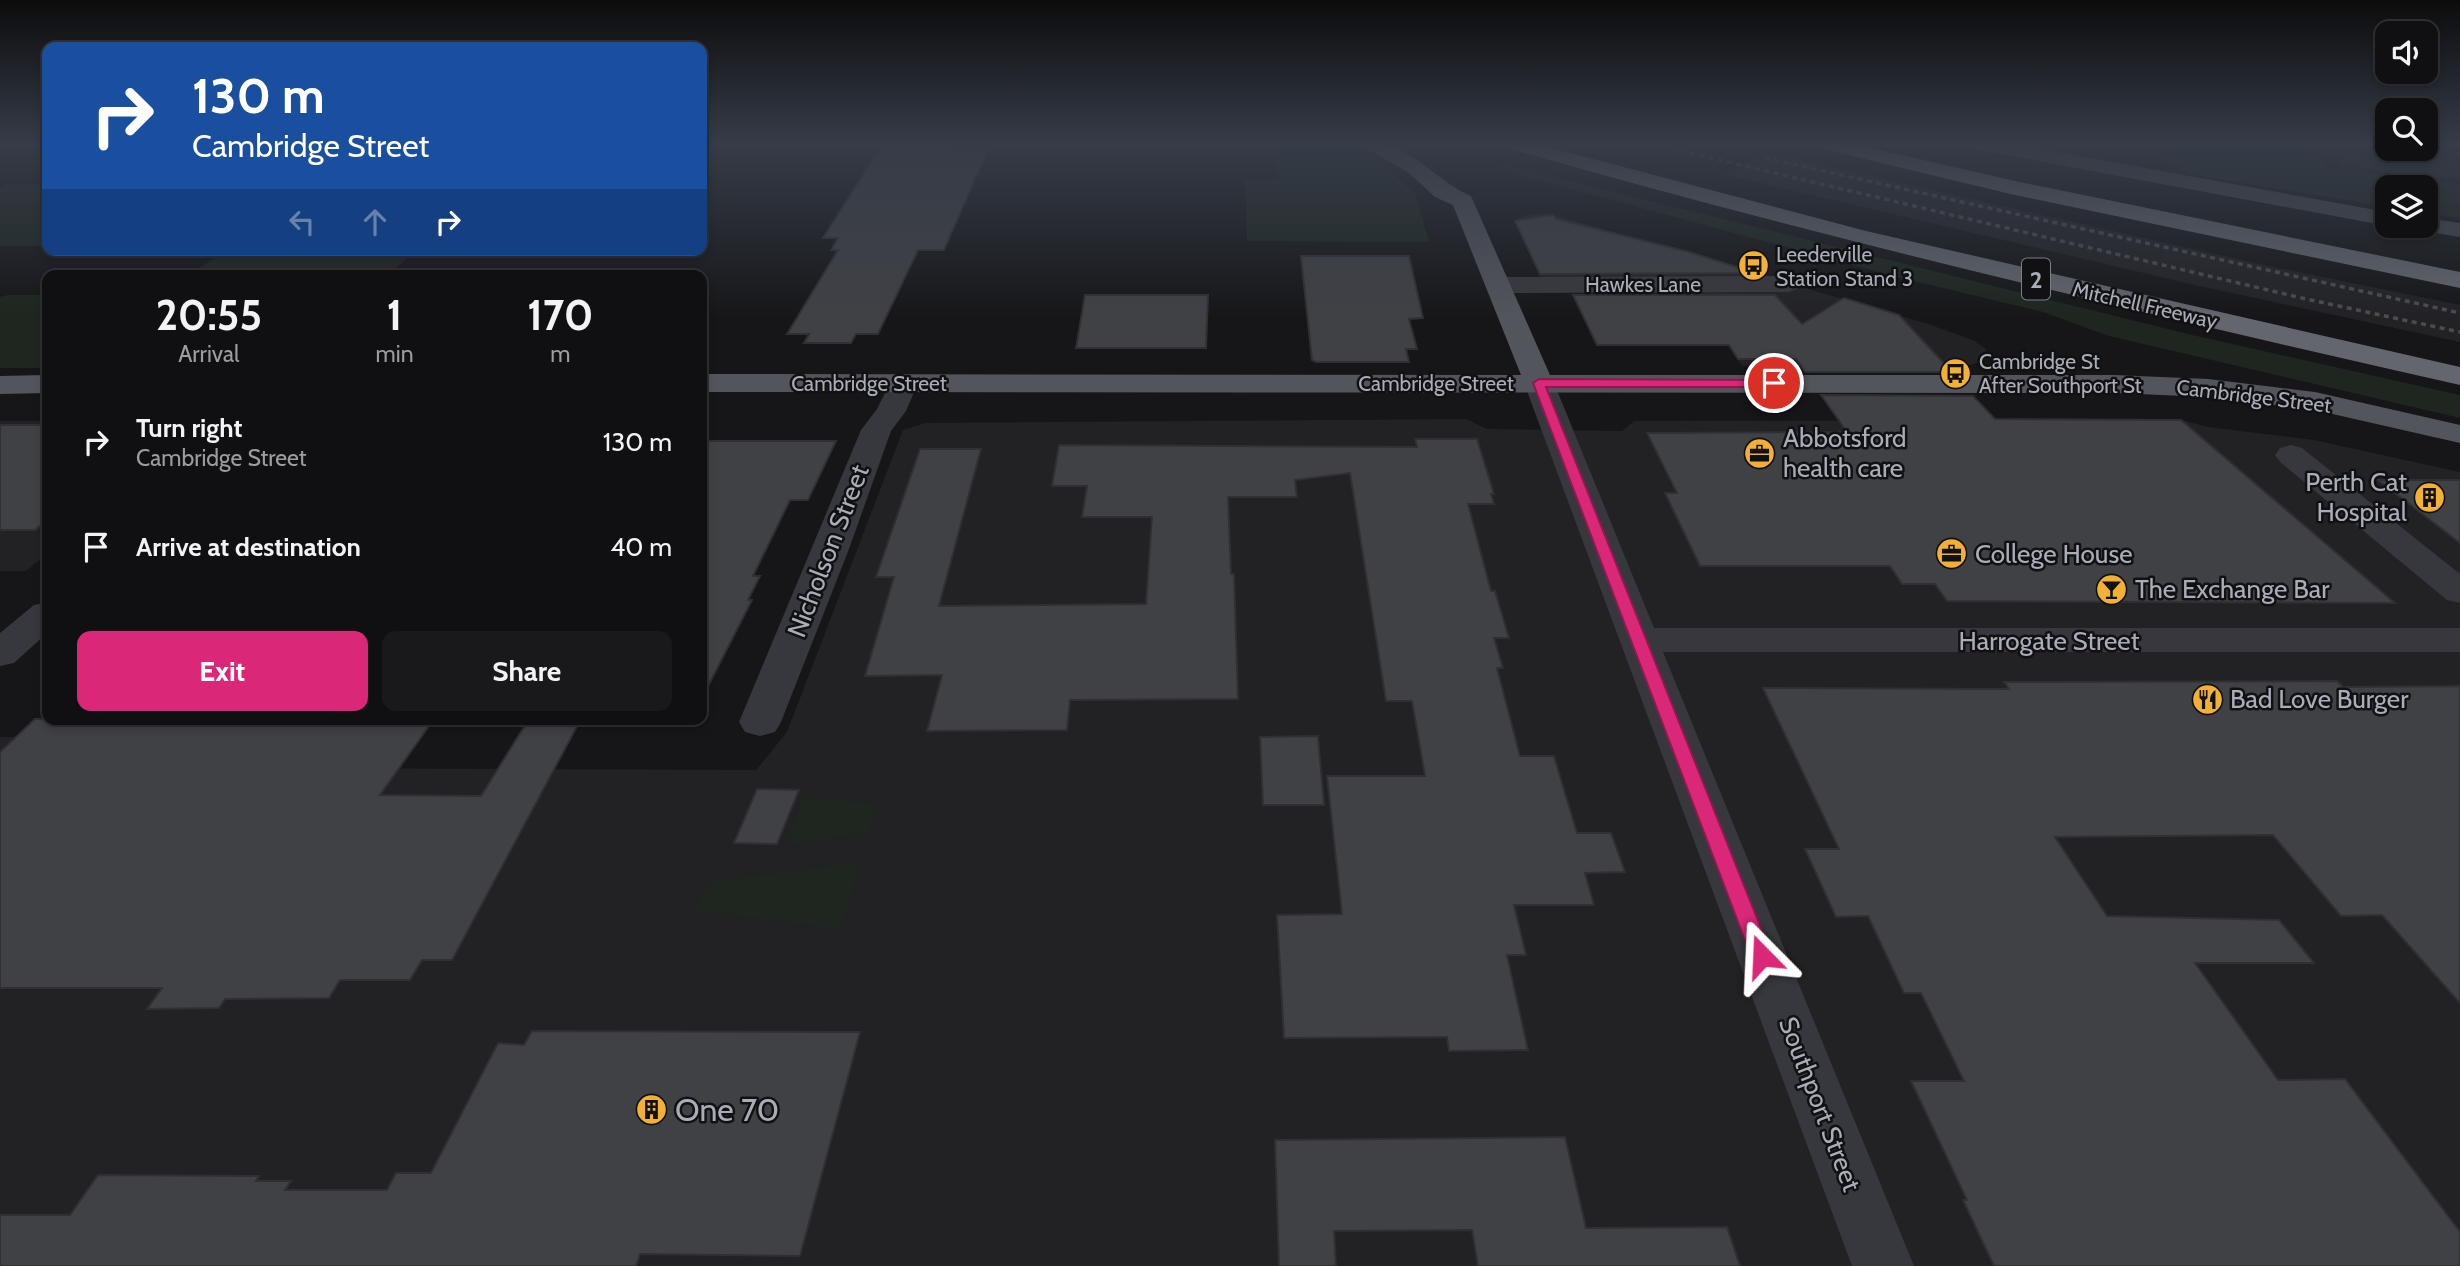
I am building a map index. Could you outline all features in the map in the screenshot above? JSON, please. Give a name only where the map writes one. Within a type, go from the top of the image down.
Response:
[{"type":"highway","name":"Mitchell Freeway","points":[[1726,201],[2174,312],[2460,376]]},
{"type":"highway","points":[[1792,201],[2460,353]]},
{"type":"highway","points":[[2078,201],[2460,280]]},
{"type":"main road","name":"Southport Street","points":[[1468,201],[1542,393]]},
{"type":"main road","points":[[2290,201],[2375,217]]},
{"type":"main road","points":[[2438,227],[2460,230]]},
{"type":"main road","name":"Cambridge Street","points":[[707,383],[899,393],[1542,393],[2165,406],[2326,425],[2460,455]]},
{"type":"main road","name":"Cambridge Street","points":[[1542,393],[2081,383],[2208,388],[2315,401],[2460,434]]},
{"type":"main road","points":[[0,384],[42,384]]},
{"type":"main road","name":"Cambridge Street","points":[[707,403],[899,393]]},
{"type":"main road","points":[[0,404],[42,404]]},
{"type":"street","name":"Hawkes Lane","points":[[1499,285],[1788,284]]},
{"type":"street","name":"Nicholson Street","points":[[760,722],[831,549],[876,430],[899,393]]},
{"type":"street","name":"Southport Street","points":[[1542,393],[1883,1266]]},
{"type":"street","points":[[2291,455],[2460,592]]},
{"type":"street","points":[[0,654],[42,616]]},
{"type":"street","name":"Harrogate Street","points":[[1637,640],[2460,640]]},
{"type":"shaded area","points":[[0,201],[42,201],[42,246],[0,246]]},
{"type":"shaded area","points":[[1246,201],[1417,201],[1429,242],[1247,241]]},
{"type":"shaded area","points":[[1616,201],[1651,201],[2188,334],[2460,395],[2460,418],[2109,336],[2043,312],[1897,277]]},
{"type":"shaded area","points":[[1838,201],[1981,201],[2259,264],[2460,305],[2460,342],[2199,286]]},
{"type":"shaded area","points":[[2351,201],[2375,201],[2375,205]]},
{"type":"shaded area","points":[[2438,201],[2460,201],[2460,219],[2438,215]]},
{"type":"shaded area","points":[[1530,214],[1550,214],[1928,324],[1973,340],[1986,349],[1987,359],[1971,365],[1742,366],[1689,289],[1545,289],[1515,220]]},
{"type":"shaded area","points":[[218,256],[410,256],[394,269],[198,269]]},
{"type":"shaded area","points":[[42,295],[42,368],[0,368],[0,297]]},
{"type":"shaded area","points":[[1466,419],[1487,429],[1622,431],[1634,421],[2181,420],[2208,427],[2314,440],[2460,472],[2460,1266],[0,1266],[0,737],[312,738],[285,768],[756,770],[787,732],[903,430],[925,423]]},
{"type":"shaded area","points":[[0,421],[42,421],[42,558],[26,571],[0,571]]},
{"type":"shaded area","points":[[803,797],[876,804],[868,832],[786,845]]},
{"type":"shaded area","points":[[860,862],[841,929],[695,910],[707,882]]},
{"type":"building","points":[[846,201],[965,201],[944,250],[918,250],[878,334],[856,334],[851,343],[804,343],[809,334],[787,334],[838,250],[831,250],[838,238],[823,238]]},
{"type":"building","points":[[1553,215],[1556,219],[1689,252],[1756,273],[1540,274],[1515,221]]},
{"type":"building","points":[[1301,256],[1409,256],[1423,318],[1409,319],[1417,349],[1406,349],[1409,362],[1312,360]]},
{"type":"building","points":[[1085,295],[1208,295],[1206,348],[1076,348]]},
{"type":"building","points":[[1573,295],[1775,295],[1802,324],[1844,298],[1899,315],[1952,372],[1805,372],[1796,359],[1738,359],[1729,345],[1597,345]]},
{"type":"building","points":[[1821,395],[1973,396],[1995,419],[2181,420],[2395,603],[1947,601],[1935,584],[1902,584],[1890,566],[1700,566],[1665,493],[1677,493],[1647,433],[1847,432]]},
{"type":"building","points":[[0,425],[42,425],[42,524],[35,530],[0,530]]},
{"type":"building","points":[[1415,439],[1477,439],[1494,494],[1491,494],[1494,504],[1468,504],[1491,591],[1495,591],[1509,638],[1494,638],[1503,668],[1497,668],[1520,756],[1554,756],[1577,833],[1611,833],[1625,872],[1585,873],[1594,905],[1514,905],[1526,955],[1507,955],[1528,1050],[1449,1051],[1447,1037],[1284,1038],[1277,915],[1342,914],[1327,776],[1425,776],[1412,701],[1386,701],[1350,473],[1295,480],[1297,497],[1228,497],[1231,574],[1234,574],[1238,699],[1070,700],[1067,730],[927,731],[942,675],[865,676],[894,577],[876,577],[920,449],[981,449],[939,606],[1146,604],[1152,517],[1082,517],[1087,486],[1052,486],[1059,445],[1417,447]]},
{"type":"building","points":[[707,441],[836,441],[808,500],[790,500],[753,576],[760,576],[748,600],[752,600],[707,688]]},
{"type":"building","name":"Perth Cat Hospital","points":[[2378,480],[2460,480],[2460,543],[2421,513]]},
{"type":"building","points":[[2337,681],[2343,687],[2460,686],[2460,1003],[2382,915],[2341,916],[2273,835],[2055,837],[2107,916],[2279,920],[2314,963],[2195,963],[2278,1080],[2345,1079],[2460,1232],[2460,1266],[1994,1266],[1963,1200],[1967,1200],[1911,1081],[1964,1081],[1921,993],[1904,993],[1868,916],[1836,917],[1805,849],[1839,849],[1763,688],[2009,689],[2004,682]]},
{"type":"building","points":[[35,719],[42,719],[42,725],[430,725],[380,795],[481,796],[525,725],[578,725],[452,960],[422,960],[410,980],[340,980],[329,998],[225,999],[219,1008],[147,1009],[162,988],[0,988],[0,752]]},
{"type":"building","points":[[1318,736],[1324,805],[1263,805],[1260,737]]},
{"type":"building","points":[[757,789],[799,790],[777,844],[734,843]]},
{"type":"building","name":"One 70","points":[[532,1031],[860,1032],[800,1256],[640,1254],[636,1266],[0,1266],[0,1215],[70,1215],[98,1175],[259,1176],[256,1181],[291,1181],[285,1190],[387,1190],[396,1173],[431,1173],[498,1043],[524,1045]]},
{"type":"building","points":[[1565,1137],[1586,1228],[1727,1227],[1740,1266],[1478,1266],[1472,1230],[1334,1231],[1336,1266],[1279,1266],[1275,1140]]},
{"type":"railway","points":[[1893,201],[2306,299],[2460,332]]},
{"type":"railway","points":[[1958,201],[2460,313]]},
{"type":"place","name":"Leederville Station Stand 3","points":[[1753,266]]},
{"type":"place","name":"Cambridge St After Southport St","points":[[1956,373]]},
{"type":"place","name":"Abbotsford health care","points":[[1760,453]]},
{"type":"place","name":"Perth Cat Hospital","points":[[2430,497]]},
{"type":"place","name":"College House","points":[[1952,554]]},
{"type":"place","name":"The Exchange Bar","points":[[2112,589]]},
{"type":"place","name":"Bad Love Burger","points":[[2207,699]]},
{"type":"place","name":"One 70","points":[[652,1109]]},
{"type":"route","points":[[1762,956],[1539,383],[1774,383]]}]
